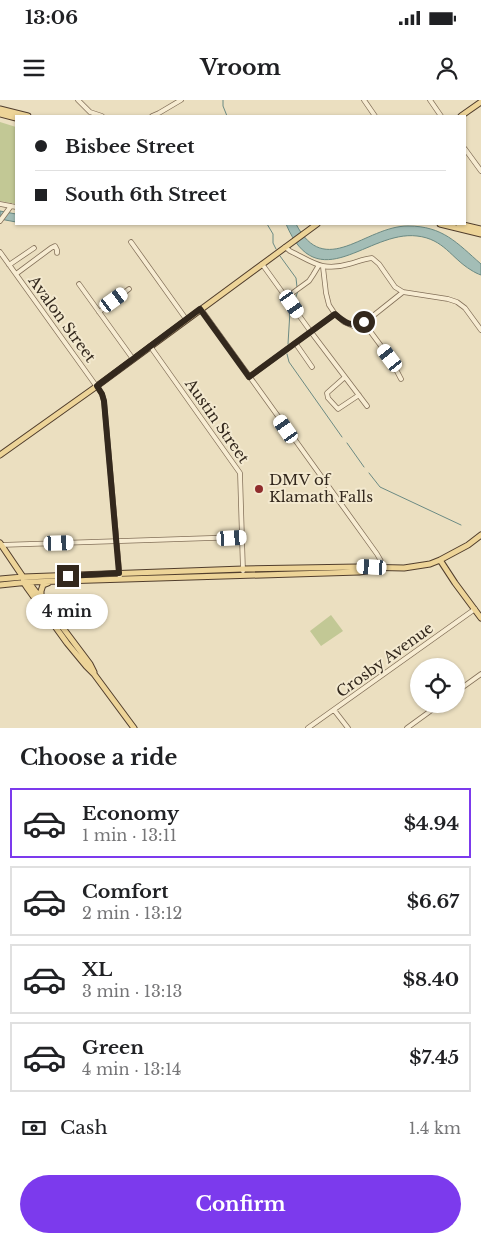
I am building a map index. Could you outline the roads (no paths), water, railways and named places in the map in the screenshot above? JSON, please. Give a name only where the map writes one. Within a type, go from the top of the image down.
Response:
[{"type":"main road","points":[[462,115],[481,102]]},
{"type":"main road","points":[[0,109],[24,115]]},
{"type":"main road","points":[[0,114],[15,118]]},
{"type":"main road","points":[[0,455],[316,225]]},
{"type":"main road","points":[[444,225],[481,234]]},
{"type":"main road","points":[[463,225],[481,229]]},
{"type":"main road","points":[[0,585],[25,580],[243,569],[358,566],[404,568],[440,560],[468,545],[481,535]]},
{"type":"main road","points":[[1,545],[25,580],[44,613],[72,650],[94,674],[134,728]]},
{"type":"main road","points":[[440,560],[481,618]]},
{"type":"main road","points":[[0,579],[53,581],[120,576],[244,576],[359,572],[385,568]]},
{"type":"main road","points":[[25,580],[76,644],[94,674]]},
{"type":"main road","points":[[41,598],[43,585],[53,581]]},
{"type":"main road","points":[[44,613],[52,617],[63,632],[67,632]]},
{"type":"main road","points":[[53,624],[55,623],[64,636],[76,644]]},
{"type":"main road","points":[[72,650],[75,648],[87,660]]},
{"type":"street","points":[[78,100],[90,112],[99,115]]},
{"type":"street","points":[[154,115],[181,100]]},
{"type":"street","points":[[364,100],[374,115]]},
{"type":"street","points":[[430,100],[440,115]]},
{"type":"street","points":[[466,150],[481,171]]},
{"type":"street","points":[[0,204],[10,209]]},
{"type":"street","points":[[0,221],[10,209],[15,207]]},
{"type":"street","points":[[131,242],[186,320]]},
{"type":"street","points":[[16,274],[51,248],[55,246],[58,250],[57,252]]},
{"type":"street","points":[[285,247],[321,266],[332,268],[364,258],[372,258],[379,264],[395,287],[403,292],[457,302],[465,308],[481,330]]},
{"type":"street","points":[[9,265],[34,248]]},
{"type":"street","name":"Avalon Street","points":[[0,252],[102,394],[120,576]]},
{"type":"street","points":[[262,264],[366,406]]},
{"type":"street","points":[[287,297],[308,281],[321,266]]},
{"type":"street","points":[[321,266],[329,305],[344,322],[353,326],[364,322],[403,292]]},
{"type":"street","points":[[79,284],[133,359]]},
{"type":"street","points":[[99,312],[130,289]]},
{"type":"street","points":[[200,309],[372,547],[385,568]]},
{"type":"street","points":[[249,377],[335,314]]},
{"type":"street","points":[[364,322],[390,358],[401,379]]},
{"type":"street","points":[[296,344],[312,367]]},
{"type":"street","name":"Austin Street","points":[[150,346],[240,473],[244,576]]},
{"type":"street","points":[[345,377],[327,393],[328,398],[338,410],[359,395]]},
{"type":"street","points":[[1,545],[242,537]]},
{"type":"street","name":"Crosby Avenue","points":[[308,728],[475,609]]},
{"type":"street","points":[[465,686],[481,674]]},
{"type":"street","points":[[334,710],[348,728]]},
{"type":"street","points":[[406,728],[427,713]]},
{"type":"water","points":[[0,211],[15,214],[15,222],[0,219]]},
{"type":"water","points":[[287,225],[297,225],[307,240],[320,248],[333,249],[347,246],[392,228],[420,227],[440,232],[457,243],[481,264],[481,275],[464,265],[441,245],[417,236],[399,237],[380,242],[345,256],[329,260],[313,257],[299,246]]},
{"type":"waterway","points":[[223,100],[227,115]]},
{"type":"waterway","points":[[268,225],[273,234],[273,243],[276,249]]},
{"type":"waterway","points":[[280,256],[296,278],[297,287]]},
{"type":"waterway","points":[[294,302],[298,291]]},
{"type":"waterway","points":[[288,344],[290,311]]},
{"type":"waterway","points":[[287,354],[289,362],[342,437]]},
{"type":"waterway","points":[[347,443],[364,467]]},
{"type":"waterway","points":[[369,473],[380,487],[461,525]]},
{"type":"place","name":"DMV of Klamath Falls","points":[[259,489]]}]
